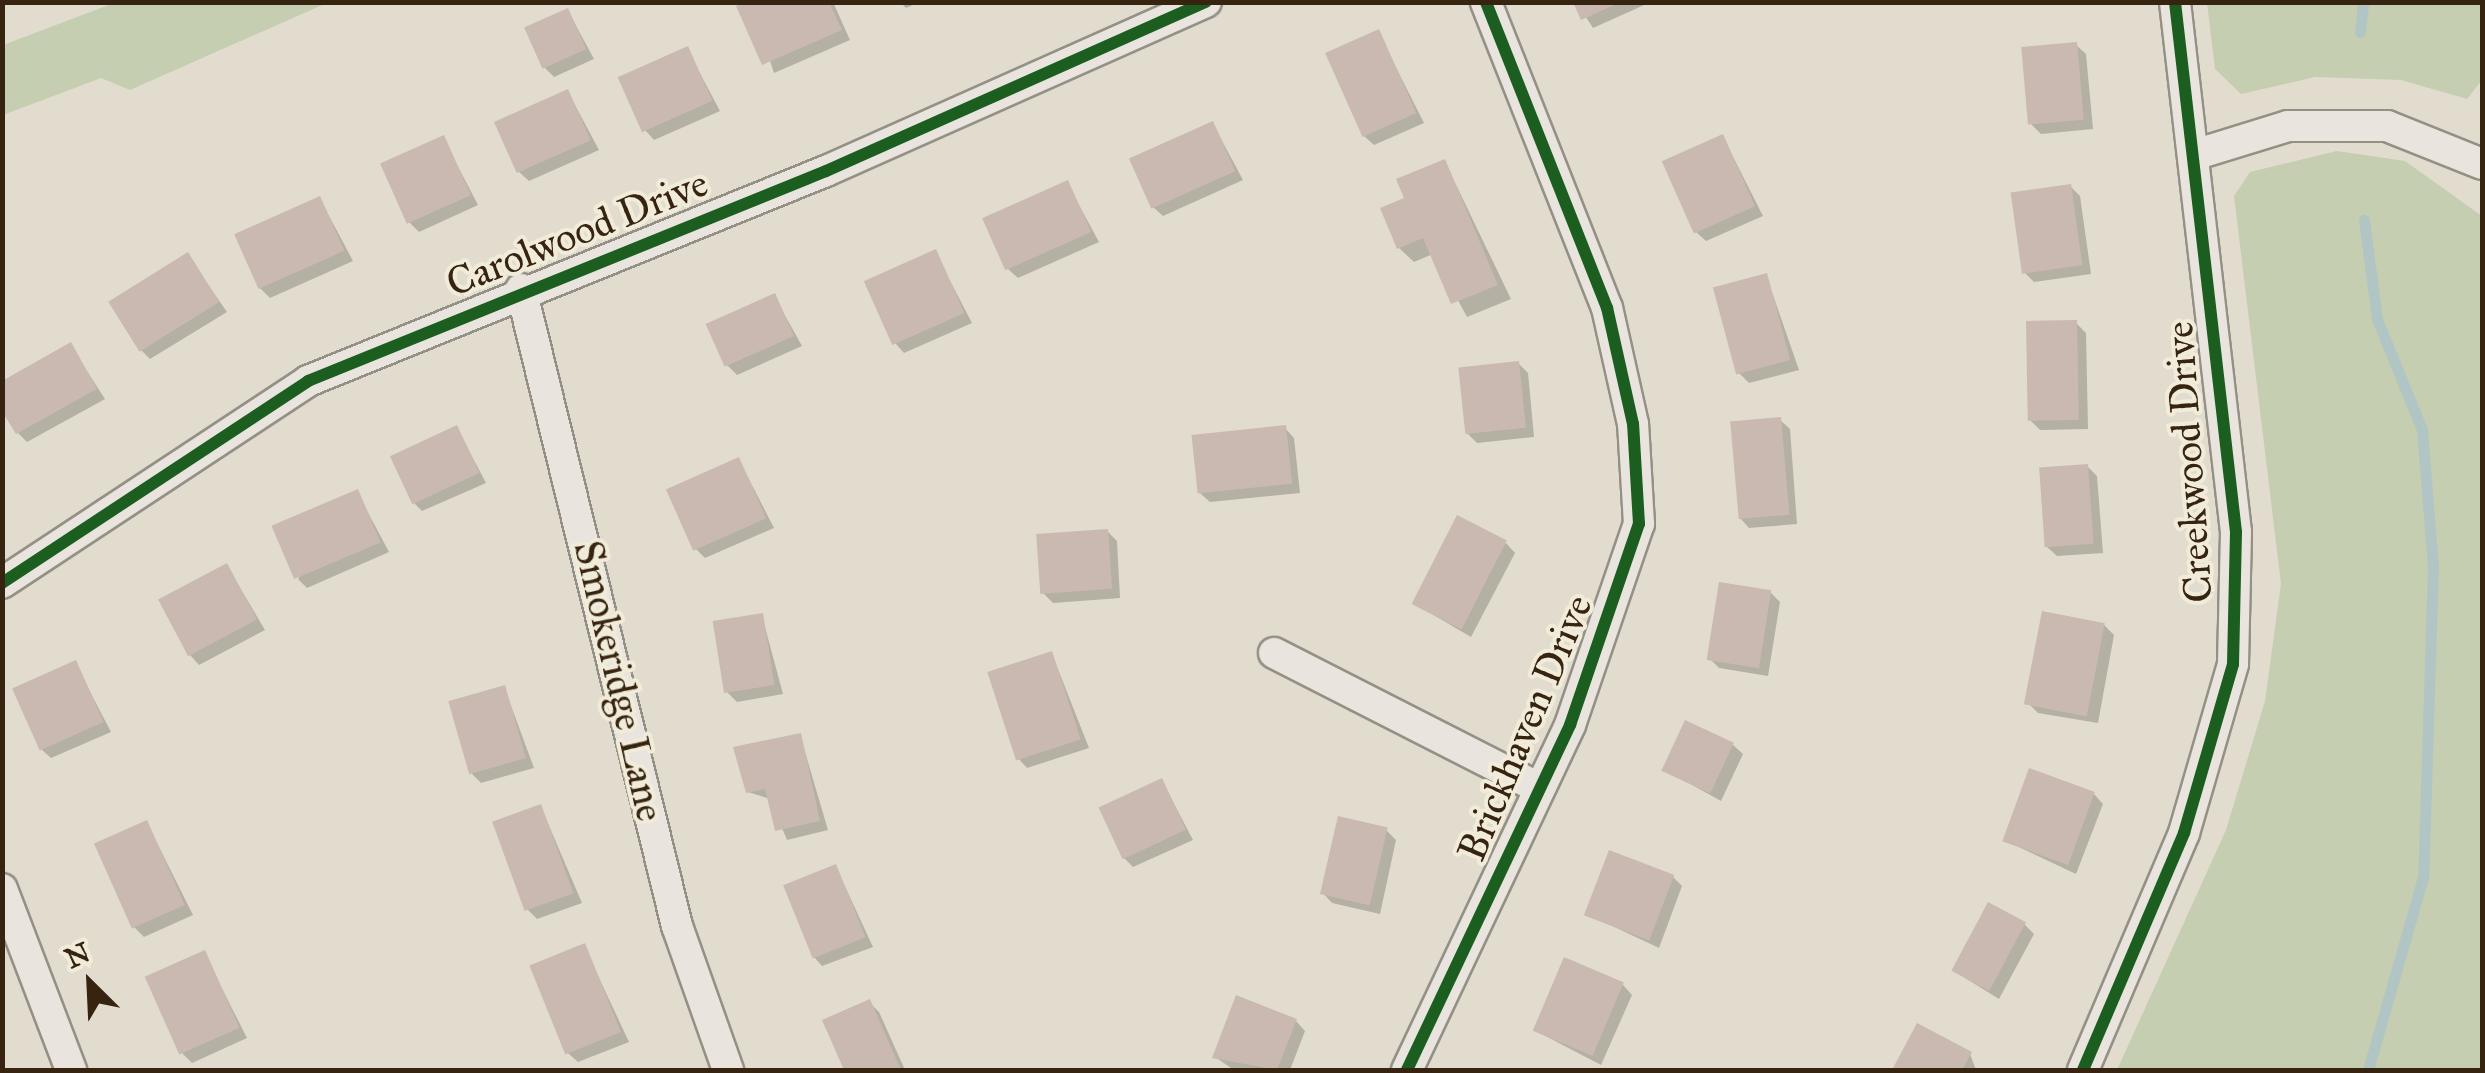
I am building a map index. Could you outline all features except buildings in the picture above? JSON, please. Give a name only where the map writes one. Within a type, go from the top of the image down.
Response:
[{"type":"street","name":"Carolwood Drive","points":[[2,583],[308,381],[521,289],[826,170],[1206,2]]},
{"type":"street","name":"Brickhaven Drive","points":[[1407,1070],[1596,658],[1640,524],[1632,424],[1606,308],[1486,2]]},
{"type":"street","name":"Creekwood Drive","points":[[2083,1070],[2184,833],[2233,664],[2236,532],[2175,2]]},
{"type":"street","points":[[2194,155],[2288,126],[2387,126],[2482,164]]},
{"type":"street","name":"Smokeridge Lane","points":[[521,289],[677,926],[728,1070]]},
{"type":"street","points":[[1274,653],[1539,788]]},
{"type":"street","points":[[2,889],[71,1070]]},
{"type":"green space","points":[[114,3],[327,3],[130,90],[101,78],[3,115],[3,45]]},
{"type":"green space","points":[[2207,3],[2482,3],[2482,80],[2467,99],[2401,80],[2315,77],[2241,94],[2215,69]]},
{"type":"green space","points":[[2337,151],[2405,161],[2482,216],[2482,1070],[2117,1070],[2226,830],[2265,701],[2281,584],[2234,196],[2250,172]]},
{"type":"waterway","points":[[2360,32],[2363,2]]},
{"type":"waterway","points":[[2364,220],[2377,319],[2422,430],[2433,566],[2423,877],[2368,1070]]},
{"type":"cycle path","points":[[2,583],[308,381],[826,171],[1206,2]]},
{"type":"cycle path","points":[[1407,1070],[1570,725],[1639,524],[1633,424],[1607,308],[1486,2]]},
{"type":"cycle path","points":[[2083,1070],[2184,833],[2233,664],[2236,532],[2175,2]]}]
